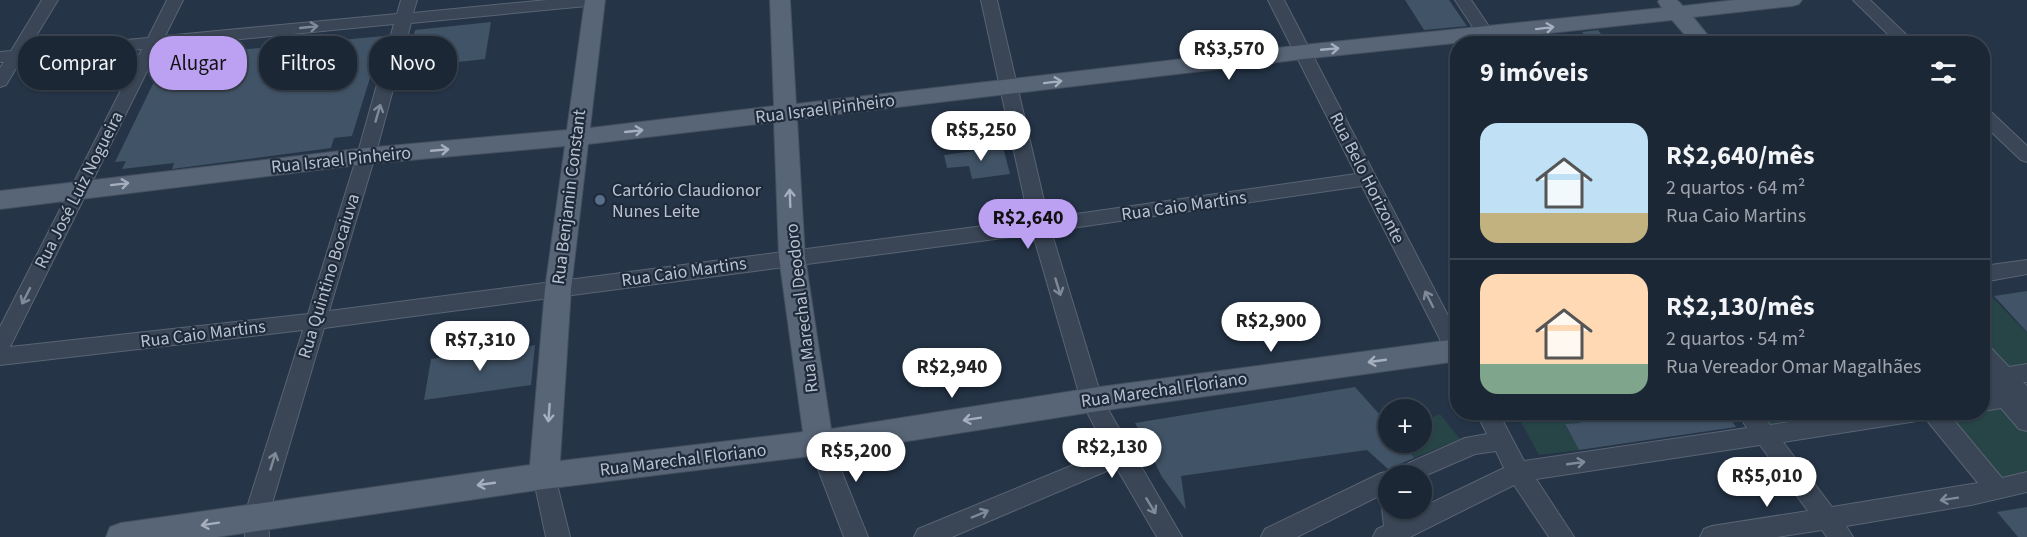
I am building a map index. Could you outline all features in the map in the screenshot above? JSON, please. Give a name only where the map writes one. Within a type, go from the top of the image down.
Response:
[{"type":"main road","name":"Rua Benjamin Constant","points":[[544,476],[558,289],[595,0]]},
{"type":"main road","name":"Rua Marechal Deodoro","points":[[780,0],[792,257],[819,443]]},
{"type":"main road","name":"Rua Israel Pinheiro","points":[[1506,36],[1666,6],[1792,0]]},
{"type":"main road","points":[[1666,6],[1688,36]]},
{"type":"main road","points":[[1666,6],[1697,36]]},
{"type":"main road","name":"Rua Israel Pinheiro","points":[[0,200],[366,156],[577,137],[787,114],[1303,52],[1450,42]]},
{"type":"main road","name":"Rua Marechal Floriano","points":[[121,537],[257,527],[544,476],[819,443],[1092,400],[1450,353]]},
{"type":"street","points":[[0,81],[8,56],[50,0]]},
{"type":"street","name":"Rua José Luiz Nogueira","points":[[157,36],[175,0]]},
{"type":"street","points":[[206,36],[407,9],[595,0]]},
{"type":"street","points":[[988,0],[1010,87],[1040,226],[1092,400],[1121,455],[1170,537]]},
{"type":"street","name":"Rua Belo Horizonte","points":[[1276,0],[1450,338]]},
{"type":"street","points":[[1463,0],[1488,36]]},
{"type":"street","points":[[1861,0],[1899,36]]},
{"type":"street","name":"Rua Quintino Bocaiuva","points":[[257,527],[407,9]]},
{"type":"street","points":[[8,56],[149,43]]},
{"type":"street","name":"Rua José Luiz Nogueira","points":[[0,347],[149,53]]},
{"type":"street","points":[[1990,121],[2027,156]]},
{"type":"street","name":"Rua Caio Martins","points":[[0,357],[315,321],[1040,226],[1368,179]]},
{"type":"street","points":[[1990,273],[2027,267]]},
{"type":"street","points":[[1990,285],[2027,280]]},
{"type":"street","points":[[1990,360],[2005,376],[2027,422]]},
{"type":"street","points":[[2005,376],[2027,373]]},
{"type":"street","points":[[1990,378],[2016,399]]},
{"type":"street","points":[[1990,401],[2016,399]]},
{"type":"street","points":[[1491,420],[1518,472],[1562,537]]},
{"type":"street","points":[[1754,420],[1834,528]]},
{"type":"street","points":[[1393,528],[1518,472],[1869,420]]},
{"type":"street","points":[[1940,420],[1996,489]]},
{"type":"street","points":[[1426,465],[1473,445],[1502,441]]},
{"type":"street","name":"Rua Marechal Deodoro","points":[[819,443],[856,537]]},
{"type":"street","points":[[926,537],[1121,455]]},
{"type":"street","name":"Rua Benjamin Constant","points":[[544,476],[558,537]]},
{"type":"street","points":[[1712,537],[1834,528],[2027,482]]},
{"type":"street","points":[[1273,537],[1378,485]]},
{"type":"green space","points":[[1990,296],[2027,333],[2027,367],[2006,370],[1990,353]]},
{"type":"green space","points":[[2005,401],[2027,426],[2027,479],[1998,486],[1942,420],[1990,420],[1990,403]]},
{"type":"green space","points":[[1440,414],[1460,439],[1432,451],[1432,417]]},
{"type":"green space","points":[[1520,420],[1578,420],[1580,423],[1565,425],[1579,450],[1539,455]]},
{"type":"green space","points":[[1754,420],[1865,420],[1766,436]]},
{"type":"green space","points":[[1410,453],[1426,453],[1414,458]]},
{"type":"building","points":[[1405,0],[1449,0],[1467,26],[1424,30]]},
{"type":"building","points":[[491,22],[485,59],[457,62],[457,36],[414,36],[415,30]]},
{"type":"building","points":[[1598,30],[1603,36],[1585,36],[1582,32]]},
{"type":"building","points":[[369,37],[369,81],[352,136],[334,138],[331,148],[172,169],[174,163],[122,169],[126,161],[115,162],[150,90],[247,90],[247,49],[259,48],[259,90],[357,90],[357,39]]},
{"type":"building","points":[[1003,147],[1010,174],[972,179],[969,166],[947,168],[944,155]]},
{"type":"building","points":[[2027,291],[2027,332],[1994,296]]},
{"type":"building","points":[[535,345],[531,385],[424,400],[431,359]]},
{"type":"building","points":[[1355,387],[1378,413],[1378,453],[1411,453],[1414,458],[1397,465],[1384,465],[1367,450],[1181,476],[1186,510],[1162,477],[1135,423]]},
{"type":"building","points":[[1579,420],[1731,420],[1736,427],[1579,450],[1565,424],[1580,423]]},
{"type":"building","points":[[2027,507],[2027,537],[2018,537],[1997,512]]},
{"type":"place","name":"Cartório Claudionor Nunes Leite","points":[[600,200]]}]
